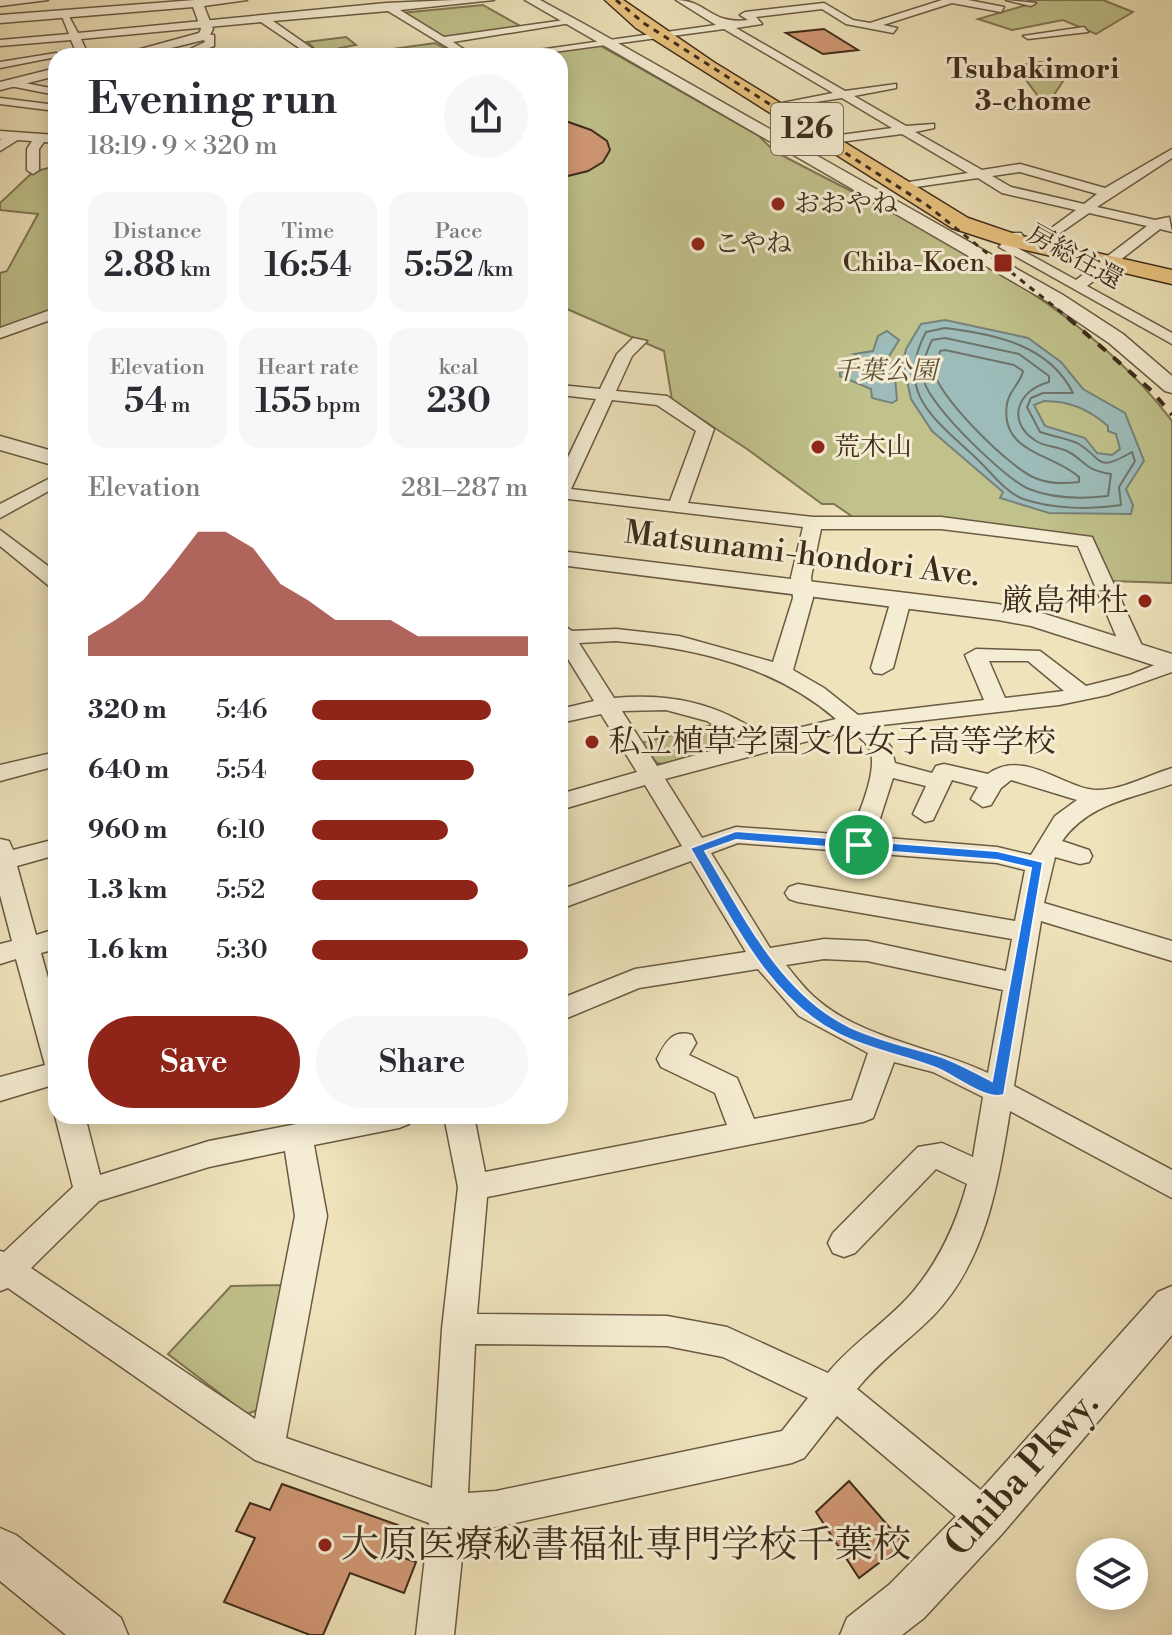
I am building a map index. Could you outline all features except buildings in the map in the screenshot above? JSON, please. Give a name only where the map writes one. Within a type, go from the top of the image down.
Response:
[{"type":"highway","name":"126","points":[[613,0],[960,223],[1172,274]]},
{"type":"highway","name":"126","points":[[626,0],[664,33],[786,105],[831,140],[914,185],[961,216],[1014,238],[1112,262]]},
{"type":"street","points":[[0,3],[46,0],[60,14],[81,47]]},
{"type":"street","points":[[0,19],[241,0]]},
{"type":"street","points":[[0,43],[81,47],[263,19],[434,0]]},
{"type":"street","points":[[383,4],[489,0]]},
{"type":"street","points":[[531,0],[1086,315],[1144,359],[1172,387]]},
{"type":"street","points":[[681,0],[1007,190],[1083,210],[1172,228]]},
{"type":"street","points":[[873,25],[952,0],[1001,9]]},
{"type":"street","points":[[1011,0],[1031,3]]},
{"type":"street","points":[[197,3],[210,37],[210,44],[200,48]]},
{"type":"street","points":[[383,4],[456,48]]},
{"type":"street","points":[[940,5],[989,14],[981,17],[957,12]]},
{"type":"street","points":[[554,48],[758,22],[745,15],[824,6],[850,22],[893,30]]},
{"type":"street","points":[[263,19],[306,48]]},
{"type":"street","points":[[443,40],[572,22]]},
{"type":"street","points":[[466,48],[549,37],[535,27]]},
{"type":"street","points":[[148,48],[205,30]]},
{"type":"street","points":[[1028,36],[1084,30]]},
{"type":"street","points":[[0,65],[48,57]]},
{"type":"street","points":[[5,83],[48,74]]},
{"type":"street","points":[[5,83],[48,91]]},
{"type":"street","points":[[786,105],[892,86]]},
{"type":"street","points":[[0,101],[48,107]]},
{"type":"street","points":[[0,146],[48,119]]},
{"type":"street","points":[[789,146],[930,126]]},
{"type":"street","points":[[0,135],[48,138]]},
{"type":"street","points":[[33,170],[33,149],[40,138]]},
{"type":"street","points":[[1040,243],[1107,193],[1169,159]]},
{"type":"street","points":[[914,185],[1020,168],[1107,193]]},
{"type":"street","points":[[1077,286],[1172,214]]},
{"type":"street","name":"房総往還","points":[[1014,238],[1006,247],[1172,339]]},
{"type":"street","points":[[0,333],[48,316]]},
{"type":"street","points":[[1134,317],[1172,326]]},
{"type":"street","points":[[568,476],[625,354],[639,341]]},
{"type":"street","points":[[568,391],[661,400],[705,429],[677,507]]},
{"type":"street","points":[[0,443],[48,457]]},
{"type":"street","points":[[0,512],[48,485]]},
{"type":"street","points":[[568,494],[813,523],[941,523],[1085,541],[1133,650]]},
{"type":"street","points":[[781,673],[803,598],[802,587],[813,523]]},
{"type":"street","points":[[0,536],[48,575]]},
{"type":"street","name":"Matsunami-hondori Ave.","points":[[568,559],[1036,619],[1172,664]]},
{"type":"street","points":[[882,668],[901,600]]},
{"type":"street","points":[[568,635],[652,641],[741,659],[781,673],[823,697],[875,741],[882,752],[883,768],[859,845]]},
{"type":"street","points":[[568,644],[654,776],[762,956],[809,1009],[842,1029],[884,1048],[940,1063],[998,1091],[1172,1185]]},
{"type":"street","points":[[996,703],[976,655],[1033,655],[1082,694]]},
{"type":"street","points":[[568,800],[853,722],[1082,694],[1134,681],[1172,664]]},
{"type":"street","points":[[568,714],[607,704],[663,702],[690,707],[730,722],[762,746]]},
{"type":"street","points":[[0,773],[48,761]]},
{"type":"street","points":[[883,768],[939,782]]},
{"type":"street","points":[[925,814],[944,771],[988,791],[1007,772],[1046,780],[1096,798]]},
{"type":"street","points":[[359,1124],[209,1154],[89,1191],[3,1271],[267,1448],[449,1512],[496,1509],[792,1446],[852,1369],[923,1304],[949,1268],[972,1224],[984,1178],[1042,855],[1061,820],[1096,798],[1172,776]]},
{"type":"street","points":[[568,897],[736,835],[997,855],[1080,856]]},
{"type":"street","points":[[48,848],[2,854],[48,1028]]},
{"type":"street","points":[[798,893],[1028,920],[1172,951]]},
{"type":"street","points":[[0,954],[48,941]]},
{"type":"street","points":[[568,1008],[635,979],[762,956],[824,949],[867,951],[1017,983]]},
{"type":"street","points":[[682,1043],[671,1059],[727,1086],[745,1133]]},
{"type":"street","points":[[473,1187],[863,1110],[884,1048]]},
{"type":"street","points":[[0,1089],[48,1075]]},
{"type":"street","points":[[72,1124],[89,1191]]},
{"type":"street","points":[[435,1635],[449,1512],[459,1329],[473,1187],[461,1124]]},
{"type":"street","points":[[267,1448],[311,1216],[298,1136]]},
{"type":"street","points":[[844,1243],[929,1156],[942,1156],[984,1178]]},
{"type":"street","name":"Chiba Pkwy.","points":[[864,1635],[907,1601],[986,1518],[1172,1305]]},
{"type":"street","points":[[459,1329],[667,1331],[727,1342],[833,1393],[858,1410],[986,1518]]},
{"type":"street","points":[[0,1551],[104,1635]]},
{"type":"green space","points":[[1028,0],[1103,0],[1133,12],[1096,34],[1063,20],[1012,30],[978,19],[1030,4]]},
{"type":"green space","points":[[483,5],[522,27],[442,38],[401,13]]},
{"type":"green space","points":[[346,37],[356,45],[314,48],[307,42]]},
{"type":"green space","points":[[435,43],[445,48],[400,48]]},
{"type":"green space","name":"千葉公園","points":[[599,45],[759,136],[774,151],[988,265],[1040,298],[1088,335],[1133,375],[1172,421],[1172,583],[1110,581],[1087,539],[930,519],[853,517],[834,504],[822,504],[747,449],[672,400],[664,351],[568,309],[568,49]]},
{"type":"green space","points":[[1040,62],[1071,69],[1052,98],[1043,103],[1023,76],[1011,67]]},
{"type":"green space","points":[[48,168],[48,313],[0,329],[0,273],[7,271],[38,214],[0,210],[0,203],[33,172]]},
{"type":"green space","points":[[724,722],[749,742],[662,764],[657,763],[641,743]]},
{"type":"green space","points":[[288,1285],[266,1407],[247,1414],[168,1354],[231,1286]]},
{"type":"water","points":[[945,320],[1028,338],[1061,362],[1083,389],[1125,413],[1144,461],[1126,489],[1133,505],[1131,514],[1049,513],[1000,498],[1003,492],[932,431],[911,399],[903,363],[906,349],[921,324]],"holes":[[[1044,401],[1078,407],[1101,420],[1108,426],[1108,431],[1116,434],[1120,449],[1112,455],[1097,453],[1085,438],[1045,426],[1034,405]]]},
{"type":"water","points":[[887,331],[899,340],[888,358],[895,377],[897,400],[892,403],[872,398],[871,389],[840,376],[840,372],[865,370],[868,366],[865,359],[854,354],[873,351],[878,336]]},
{"type":"railway","points":[[616,0],[645,24],[928,206],[1071,320]]},
{"type":"railway","points":[[1068,318],[1152,391],[1172,415]]},
{"type":"place","name":"おおやね","points":[[778,204]]},
{"type":"place","name":"こやね","points":[[698,244]]},
{"type":"place","name":"Chiba-Koen","points":[[1003,263]]},
{"type":"place","name":"荒木山","points":[[818,447]]},
{"type":"place","name":"厳島神社","points":[[1145,601]]},
{"type":"place","name":"私立植草学園文化女子高等学校","points":[[592,742]]},
{"type":"place","name":"大原医療秘書福祉専門学校千葉校","points":[[325,1545]]},
{"type":"district","name":"Tsubakimori 3-chome","points":[[1033,85]]},
{"type":"route","points":[[736,835],[859,845],[997,855],[1038,865],[998,1091],[940,1063],[884,1048],[842,1029],[809,1009],[762,956],[697,848],[736,835]]}]
